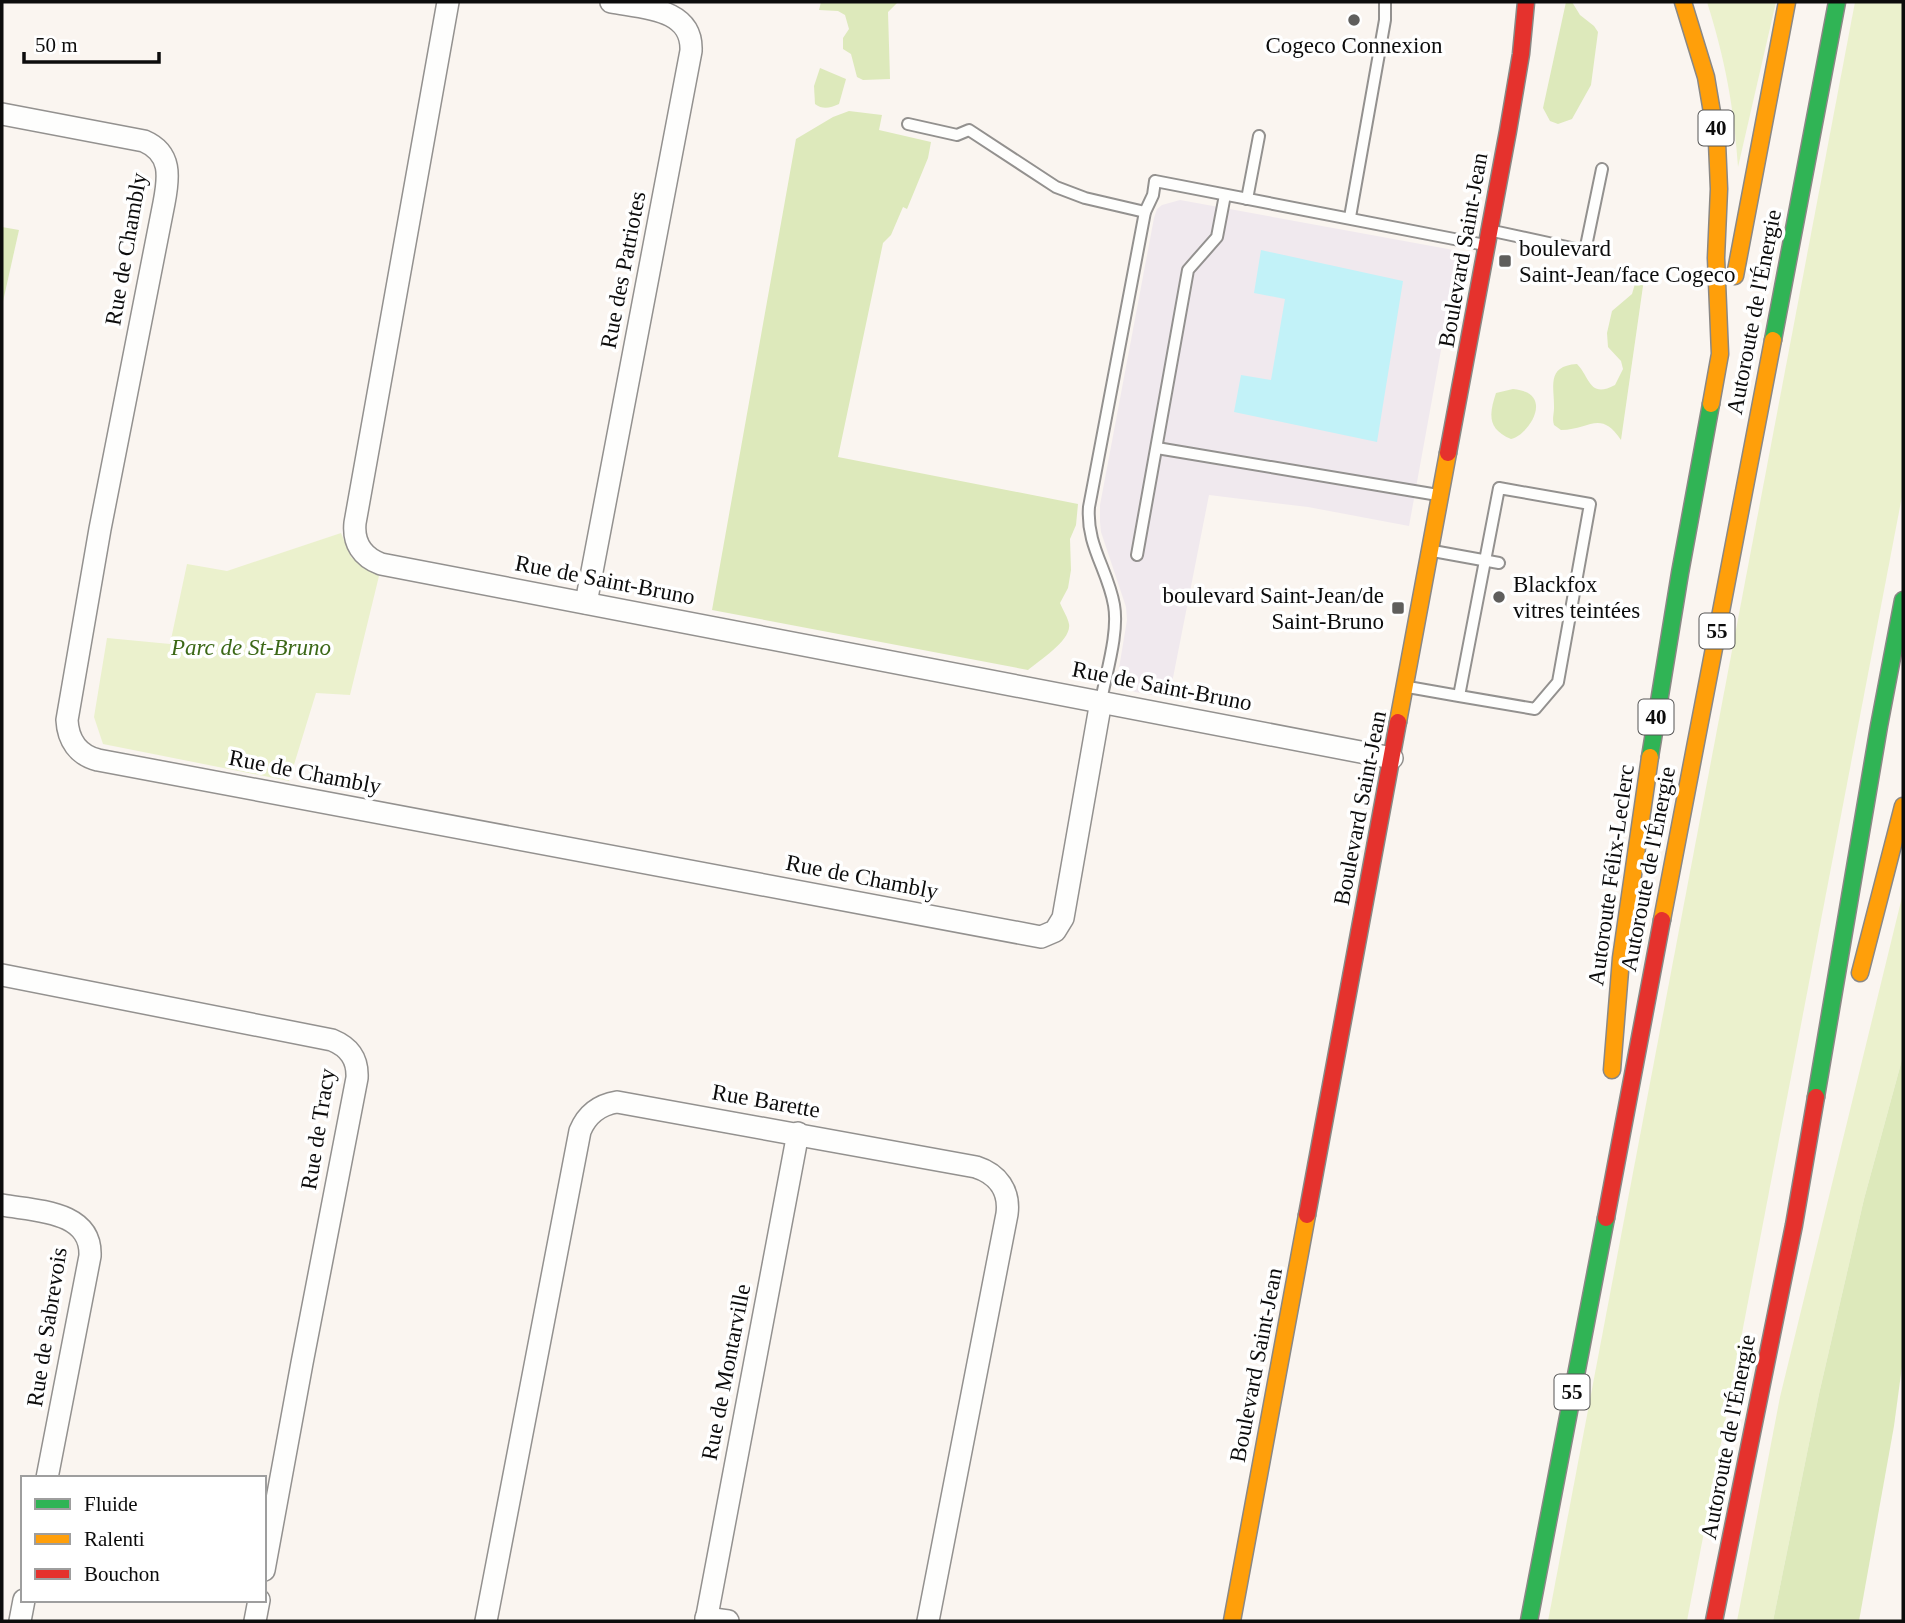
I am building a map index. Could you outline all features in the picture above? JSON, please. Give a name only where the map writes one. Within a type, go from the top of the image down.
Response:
[{"type":"main road","name":"Boulevard Saint-Jean","points":[[1232,1621],[1489,238],[1519,67],[1526,2]]},
{"type":"main road","name":"Autoroute Félix-Leclerc","points":[[1611,1082],[1621,958],[1642,812],[1678,584],[1720,354],[1716,258],[1719,189],[1717,142],[1706,77],[1695,33],[1683,2]]},
{"type":"main road","points":[[1720,354],[1787,2]]},
{"type":"main road","name":"Autoroute de l'Énergie","points":[[1528,1621],[1837,2]]},
{"type":"main road","name":"Autoroute de l'Énergie","points":[[1714,1621],[1794,1225],[1903,600]]},
{"type":"main road","points":[[1854,995],[1903,806]]},
{"type":"main road","points":[[1794,1225],[1840,1049]]},
{"type":"main road","points":[[1597,1260],[1608,1123]]},
{"type":"street","name":"Rue de Saint-Bruno","points":[[447,2],[355,523],[355,538],[362,552],[381,564],[1392,758]]},
{"type":"street","name":"Rue des Patriotes","points":[[586,603],[691,45],[684,25],[674,16],[611,2]]},
{"type":"street","name":"Rue de Chambly","points":[[2,114],[144,141],[161,153],[168,170],[102,515],[67,720],[72,742],[84,755],[98,760],[1041,937],[1055,931],[1063,918],[1101,701]]},
{"type":"street","name":"Rue de Tracy","points":[[2,975],[332,1040],[346,1047],[356,1061],[357,1078],[266,1559]]},
{"type":"street","name":"Rue Barette","points":[[486,1621],[580,1131],[584,1122],[599,1108],[611,1103],[798,1133],[979,1168],[996,1178],[1007,1197],[1007,1214],[928,1621]]},
{"type":"street","name":"Rue de Montarville","points":[[706,1619],[798,1133]]},
{"type":"street","name":"Rue de Sabrevois","points":[[2,1205],[73,1221],[83,1230],[90,1250],[47,1476]]},
{"type":"street","points":[[20,1621],[24,1602]]},
{"type":"street","points":[[255,1621],[259,1602]]},
{"type":"street","points":[[706,1619],[728,1621]]},
{"type":"lane","points":[[1350,218],[1385,20],[1385,2]]},
{"type":"lane","points":[[908,124],[957,135],[969,130],[1056,187],[1085,198],[1145,212]]},
{"type":"lane","points":[[1247,199],[1259,136]]},
{"type":"lane","points":[[1101,701],[1115,624],[1115,610],[1090,537],[1089,507],[1145,212],[1156,181],[1350,218],[1585,251],[1602,169]]},
{"type":"lane","points":[[1137,555],[1188,270],[1217,237],[1225,195]]},
{"type":"lane","points":[[1157,448],[1441,495]]},
{"type":"lane","points":[[1406,687],[1535,709],[1558,682],[1590,504],[1499,488],[1460,696]]},
{"type":"lane","points":[[1490,535],[1503,538]]},
{"type":"lane","points":[[1431,550],[1499,563]]},
{"type":"lane","points":[[1568,550],[1581,553]]},
{"type":"lane","points":[[1563,576],[1577,578]]},
{"type":"shaded area","points":[[1180,200],[1459,251],[1409,526],[1308,507],[1209,495],[1169,698],[1135,692],[1120,685],[1118,674],[1127,620],[1126,607],[1101,532],[1100,505],[1154,218],[1157,209],[1162,205]]},
{"type":"green space","points":[[821,2],[898,2],[888,12],[890,79],[863,80],[857,77],[851,54],[843,49],[843,38],[849,29],[845,15],[838,11],[819,10]]},
{"type":"green space","points":[[1566,2],[1572,2],[1580,15],[1598,32],[1591,85],[1572,119],[1558,124],[1550,121],[1543,108]]},
{"type":"green space","points":[[1707,2],[1776,2],[1738,167],[1728,83]]},
{"type":"green space","points":[[1855,2],[1903,2],[1903,491],[1687,1621],[1548,1621]]},
{"type":"green space","points":[[820,68],[846,79],[839,104],[833,107],[815,104],[814,86]]},
{"type":"green space","points":[[849,111],[882,115],[879,130],[931,142],[928,158],[907,209],[903,207],[891,235],[883,243],[838,457],[1078,504],[1076,525],[1070,539],[1071,570],[1068,588],[1060,603],[1069,630],[1054,650],[1028,670],[712,610],[796,139],[833,117]]},
{"type":"green space","points":[[2,227],[19,230],[2,306]]},
{"type":"green space","points":[[1645,272],[1621,440],[1607,425],[1600,423],[1561,430],[1554,425],[1553,420],[1553,386],[1556,374],[1560,369],[1577,364],[1595,388],[1606,389],[1615,385],[1623,369],[1621,361],[1608,347],[1607,333],[1612,311],[1632,294],[1637,277]]},
{"type":"green space","points":[[1513,389],[1526,392],[1533,398],[1536,406],[1535,414],[1525,430],[1511,439],[1494,426],[1491,414],[1496,393]]},
{"type":"green space","name":"Parc de St-Bruno","points":[[341,533],[351,557],[379,576],[350,695],[316,693],[289,781],[103,744],[94,717],[107,638],[170,644],[187,564],[227,571]]},
{"type":"green space","points":[[1903,893],[1903,1056],[1864,1199],[1819,1394],[1773,1621],[1737,1621],[1780,1397]]},
{"type":"green space","points":[[1903,1056],[1903,1359],[1894,1426],[1859,1621],[1773,1621],[1819,1394],[1864,1199]]},
{"type":"water","points":[[1261,250],[1403,281],[1377,442],[1234,412],[1241,375],[1271,380],[1285,299],[1254,293]]},
{"type":"traffic: fast","points":[[1773,340],[1837,2]]},
{"type":"traffic: fast","points":[[1650,757],[1711,404]]},
{"type":"traffic: fast","points":[[1816,1097],[1903,600]]},
{"type":"traffic: fast","points":[[1529,1621],[1606,1218]]},
{"type":"traffic: slow","points":[[1683,2],[1706,77],[1717,142],[1719,189],[1716,258],[1720,354],[1711,404]]},
{"type":"traffic: slow","points":[[1735,276],[1787,2]]},
{"type":"traffic: slow","points":[[1662,920],[1773,340]]},
{"type":"traffic: slow","points":[[1398,722],[1448,453]]},
{"type":"traffic: slow","points":[[1612,1070],[1621,958],[1650,757]]},
{"type":"traffic: slow","points":[[1860,973],[1903,806]]},
{"type":"traffic: slow","points":[[1232,1621],[1307,1215]]},
{"type":"traffic: jam","points":[[1448,453],[1508,131],[1521,54],[1526,2]]},
{"type":"traffic: jam","points":[[1307,1215],[1398,722]]},
{"type":"traffic: jam","points":[[1606,1218],[1662,920]]},
{"type":"traffic: jam","points":[[1714,1621],[1794,1225],[1816,1097]]},
{"type":"place","name":"Cogeco Connexion","points":[[1354,20]]},
{"type":"place","name":"boulevard Saint-Jean/face Cogeco","points":[[1505,261]]},
{"type":"place","name":"Blackfox vitres teintées","points":[[1499,597]]},
{"type":"place","name":"boulevard Saint-Jean/de Saint-Bruno","points":[[1398,608]]}]
